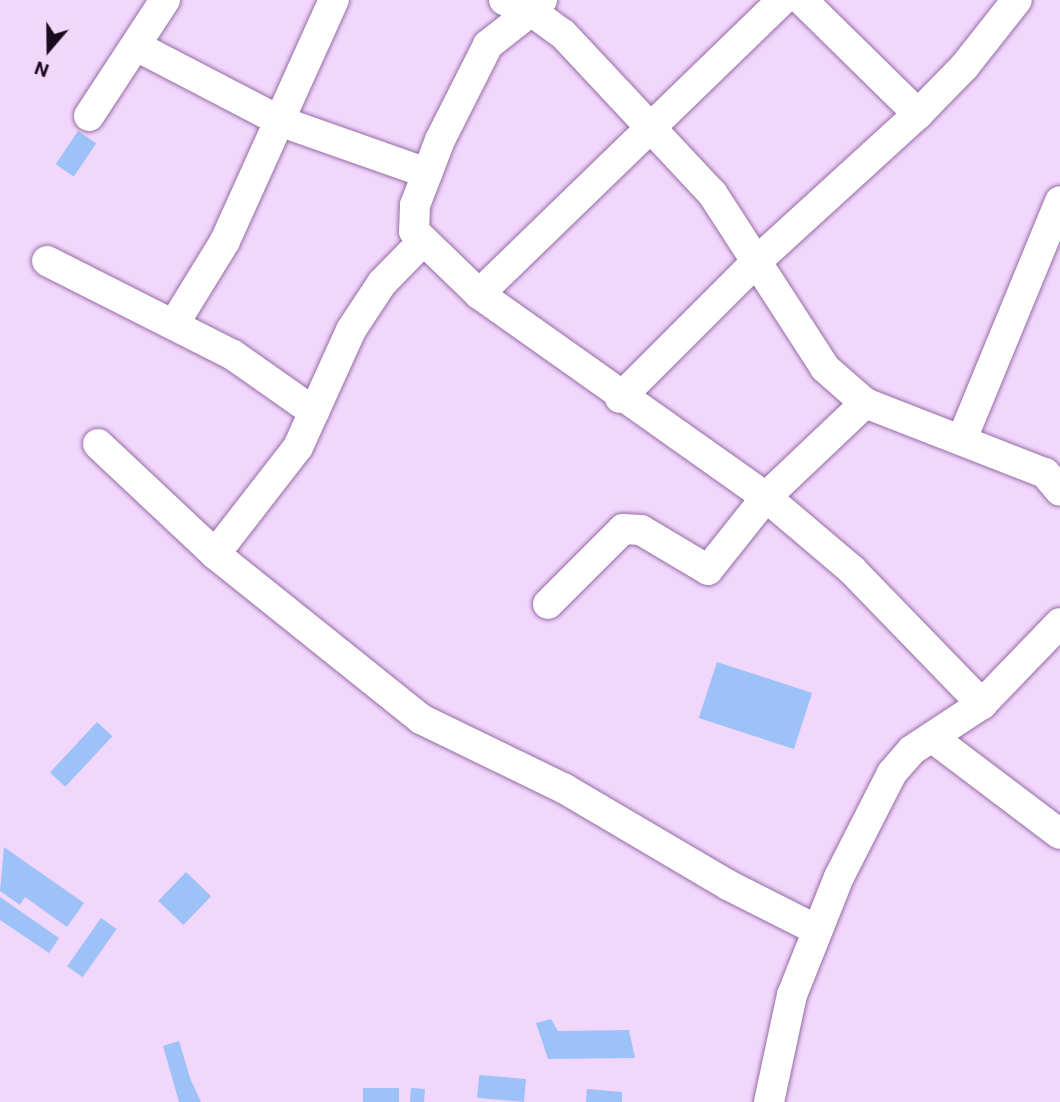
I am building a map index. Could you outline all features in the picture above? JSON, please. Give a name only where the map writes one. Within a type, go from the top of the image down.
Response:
[{"type":"street","points":[[89,116],[138,47],[165,0]]},
{"type":"street","points":[[174,324],[225,241],[282,122],[334,0]]},
{"type":"street","points":[[479,294],[652,131],[782,0]]},
{"type":"street","points":[[803,0],[918,114]]},
{"type":"street","points":[[620,398],[758,260],[918,114],[964,67],[1017,0]]},
{"type":"street","points":[[982,704],[852,570],[766,496],[620,398],[479,294],[422,242],[414,231],[415,205],[427,173],[488,45],[526,4],[563,34],[712,193],[758,260],[825,368],[865,403],[1058,478]]},
{"type":"street","points":[[138,47],[282,122],[427,173]]},
{"type":"street","points":[[962,439],[1060,201]]},
{"type":"street","points":[[215,554],[299,447],[351,330],[382,283],[422,242]]},
{"type":"street","points":[[47,261],[233,355],[314,411]]},
{"type":"street","points":[[548,604],[623,529],[640,530],[708,570],[766,496],[865,403]]},
{"type":"street","points":[[98,444],[215,554],[452,738],[565,789],[728,885],[817,930]]},
{"type":"street","points":[[769,1102],[792,995],[817,930],[892,773],[912,750],[982,704],[1060,622]]},
{"type":"street","points":[[933,738],[1060,834]]},
{"type":"building","points":[[78,131],[96,143],[74,176],[56,164]]},
{"type":"building","points":[[717,662],[812,693],[794,749],[699,718]]},
{"type":"building","points":[[97,722],[112,736],[65,787],[50,772]]},
{"type":"building","points":[[4,847],[84,903],[67,927],[25,897],[20,905],[0,891]]},
{"type":"building","points":[[186,872],[211,896],[183,925],[158,901]]},
{"type":"building","points":[[0,897],[59,938],[49,953],[0,920]]},
{"type":"building","points":[[101,918],[117,929],[83,977],[67,966]]},
{"type":"building","points":[[551,1019],[558,1031],[629,1030],[635,1058],[548,1059],[536,1023]]},
{"type":"building","points":[[179,1041],[190,1078],[201,1102],[179,1102],[163,1046]]},
{"type":"building","points":[[479,1075],[526,1079],[524,1102],[477,1098]]},
{"type":"building","points":[[363,1088],[399,1088],[399,1102],[363,1102]]},
{"type":"building","points":[[411,1088],[425,1089],[424,1102],[410,1102]]},
{"type":"building","points":[[587,1089],[622,1092],[622,1102],[586,1102]]}]
